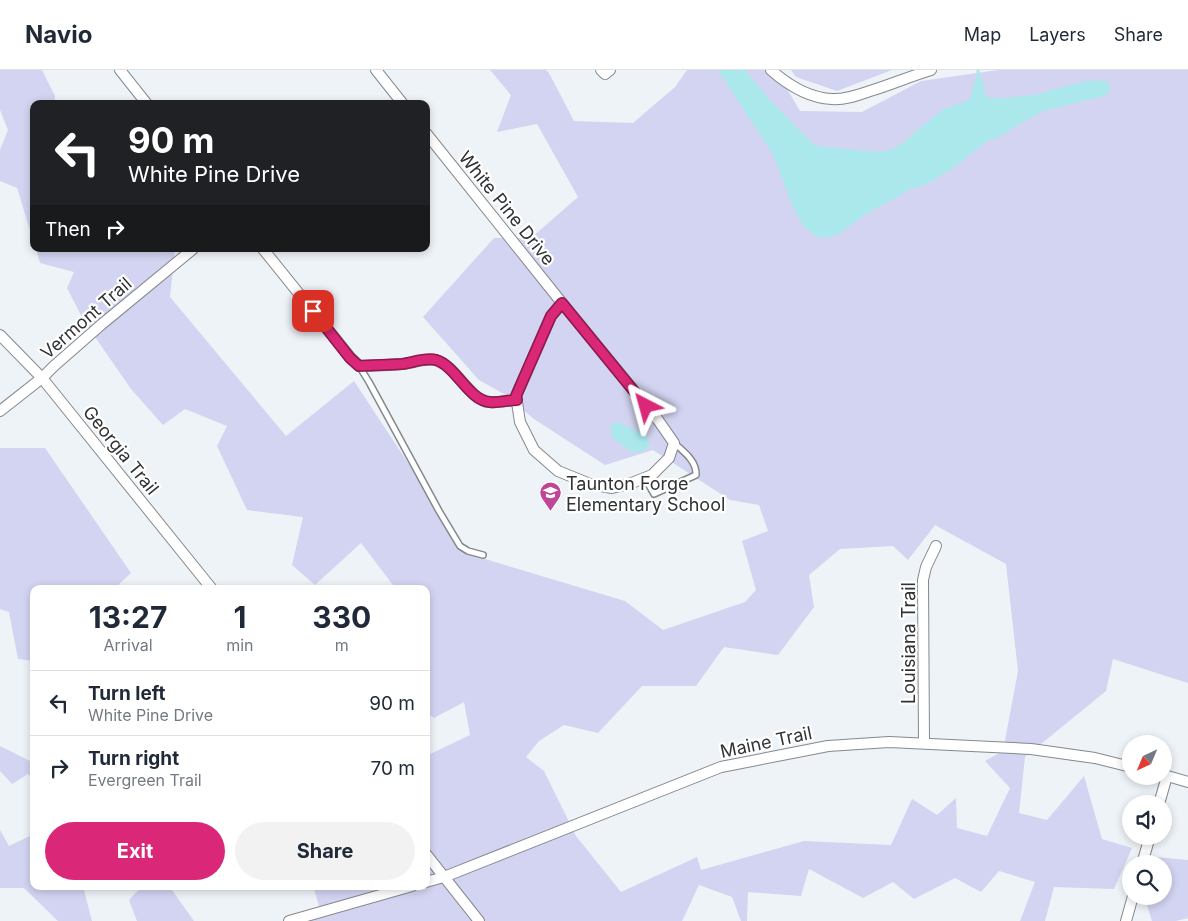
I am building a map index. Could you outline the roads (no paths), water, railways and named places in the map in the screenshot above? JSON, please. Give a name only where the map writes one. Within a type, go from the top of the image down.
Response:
[{"type":"street","points":[[120,70],[144,100]]},
{"type":"street","points":[[376,70],[400,100]]},
{"type":"street","points":[[601,70],[605,74],[610,70]]},
{"type":"street","points":[[771,70],[796,88],[815,96],[833,99],[856,96],[932,70]]},
{"type":"street","name":"White Pine Drive","points":[[430,138],[658,420],[674,443]]},
{"type":"street","name":"Vermont Trail","points":[[0,411],[42,378],[102,324],[189,252]]},
{"type":"street","points":[[265,252],[350,358],[359,366],[436,360],[456,375],[475,396],[488,402],[517,400]]},
{"type":"street","points":[[562,303],[551,316],[516,396],[520,422],[534,450],[558,471],[590,484],[612,488],[652,475],[669,458],[674,443]]},
{"type":"street","name":"Georgia Trail","points":[[0,335],[42,378],[209,585]]},
{"type":"street","name":"Louisiana Trail","points":[[924,743],[922,580],[936,546]]},
{"type":"street","name":"Maine Trail","points":[[430,881],[721,767],[828,746],[889,742],[1031,749],[1094,758],[1122,765]]},
{"type":"street","points":[[1172,778],[1188,782]]},
{"type":"street","points":[[430,859],[479,921]]},
{"type":"street","points":[[289,921],[398,890]]},
{"type":"street","points":[[1126,921],[1130,905]]},
{"type":"lane","points":[[359,366],[460,546],[468,551],[483,555]]},
{"type":"lane","points":[[645,478],[654,494],[696,475],[696,470],[687,455],[674,443]]},
{"type":"waterway","points":[[978,70],[978,81]]},
{"type":"place","name":"Taunton Forge Elementary School","points":[[550,512]]}]
